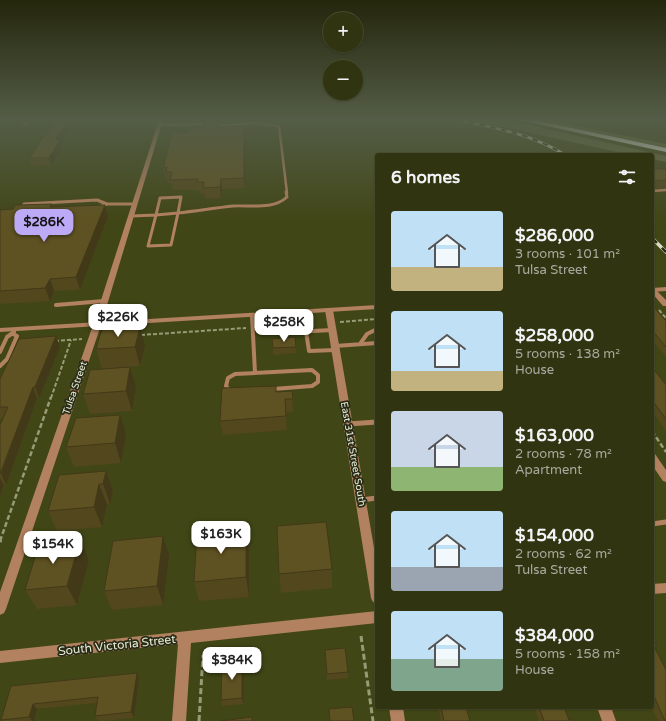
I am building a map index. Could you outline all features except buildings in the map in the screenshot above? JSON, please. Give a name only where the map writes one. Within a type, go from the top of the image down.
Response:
[{"type":"street","name":"Tulsa Street","points":[[0,609],[97,325],[150,154]]},
{"type":"street","points":[[654,290],[666,289]]},
{"type":"street","points":[[654,291],[666,304]]},
{"type":"street","points":[[0,330],[14,332],[97,325],[375,307]]},
{"type":"street","name":"East 31st Street South","points":[[329,310],[375,586]]},
{"type":"street","points":[[654,460],[666,478]]},
{"type":"street","points":[[654,589],[666,588]]},
{"type":"street","name":"South Victoria Street","points":[[0,657],[375,618]]},
{"type":"street","points":[[179,721],[185,638]]},
{"type":"street","points":[[396,709],[398,721]]},
{"type":"street","points":[[605,709],[609,721]]},
{"type":"lane","points":[[131,216],[178,214],[282,202],[287,197],[282,154]]},
{"type":"lane","points":[[654,191],[666,190]]},
{"type":"lane","points":[[181,197],[171,246],[148,246],[156,215],[160,198],[181,197]]},
{"type":"lane","points":[[107,204],[97,200],[24,204],[19,211],[96,208],[107,204],[134,204]]},
{"type":"lane","points":[[56,305],[104,301]]},
{"type":"lane","points":[[303,312],[309,351],[375,343]]},
{"type":"lane","points":[[268,314],[276,333],[305,331],[332,326]]},
{"type":"lane","points":[[252,315],[255,373]]},
{"type":"lane","points":[[360,344],[371,330],[375,329]]},
{"type":"lane","points":[[0,352],[7,337],[14,332],[17,336],[7,359],[0,364]]},
{"type":"lane","points":[[312,370],[318,375],[318,382],[312,386],[235,392],[227,390],[226,382],[230,376],[255,373],[312,370]]},
{"type":"lane","points":[[348,424],[375,422]]},
{"type":"lane","points":[[361,500],[375,498]]},
{"type":"lane","points":[[654,524],[666,522]]},
{"type":"path","points":[[332,326],[375,319]]},
{"type":"path","points":[[140,335],[252,328]]},
{"type":"path","points":[[50,341],[92,338]]},
{"type":"path","points":[[0,542],[71,340]]},
{"type":"path","points":[[654,434],[666,452]]},
{"type":"path","points":[[361,636],[373,721]]},
{"type":"path","points":[[199,721],[203,655]]},
{"type":"green space","points":[[654,154],[666,156],[666,162],[654,159]]},
{"type":"railway","points":[[654,240],[666,252]]}]
